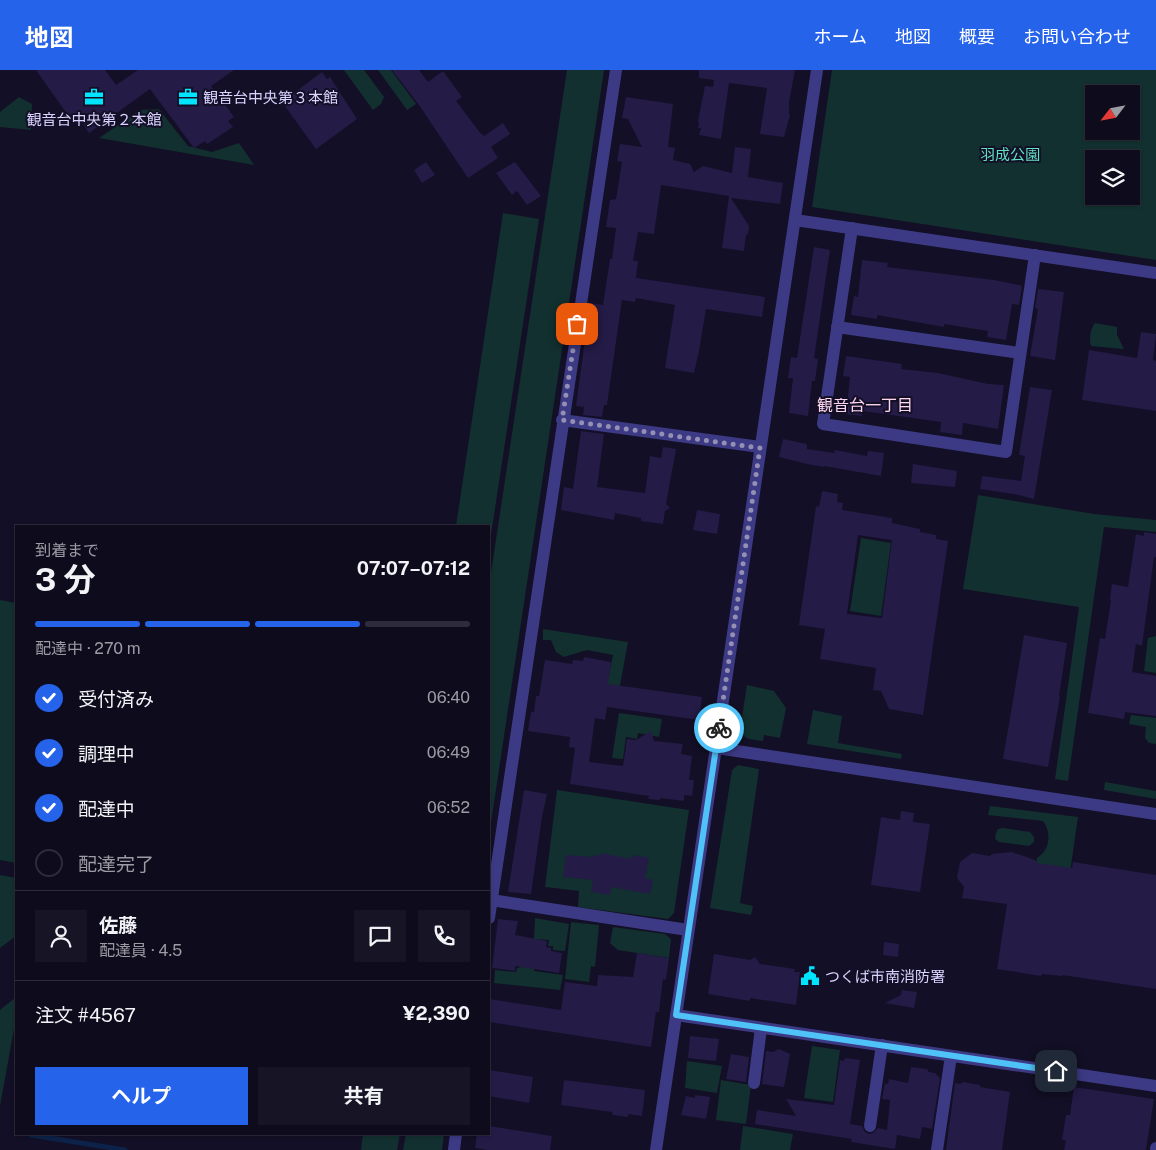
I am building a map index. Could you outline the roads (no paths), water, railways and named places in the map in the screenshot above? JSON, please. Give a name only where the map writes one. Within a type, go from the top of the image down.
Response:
[{"type":"street","points":[[490,909],[616,70]]},
{"type":"street","points":[[656,1150],[817,70]]},
{"type":"street","points":[[795,220],[1156,273]]},
{"type":"street","points":[[852,228],[823,424],[1006,452],[1035,255]]},
{"type":"street","points":[[837,327],[1020,353]]},
{"type":"street","points":[[562,420],[760,448]]},
{"type":"street","points":[[716,748],[1156,814]]},
{"type":"street","points":[[491,900],[688,930]]},
{"type":"street","points":[[676,1015],[1156,1086]]},
{"type":"street","points":[[754,1082],[761,1028]]},
{"type":"street","points":[[870,1126],[882,1046]]},
{"type":"street","points":[[938,1150],[951,1056]]},
{"type":"street","points":[[454,1150],[456,1135]]},
{"type":"waterway","points":[[31,1135],[125,1150]]},
{"type":"place","name":"観音台中央第２本館","points":[[94,97]]},
{"type":"place","name":"観音台中央第３本館","points":[[188,97]]},
{"type":"place","name":"つくば市南消防署","points":[[810,976]]},
{"type":"district","name":"観音台一丁目","points":[[865,405]]},
{"type":"park label","name":"羽成公園","points":[[1010,154]]}]
